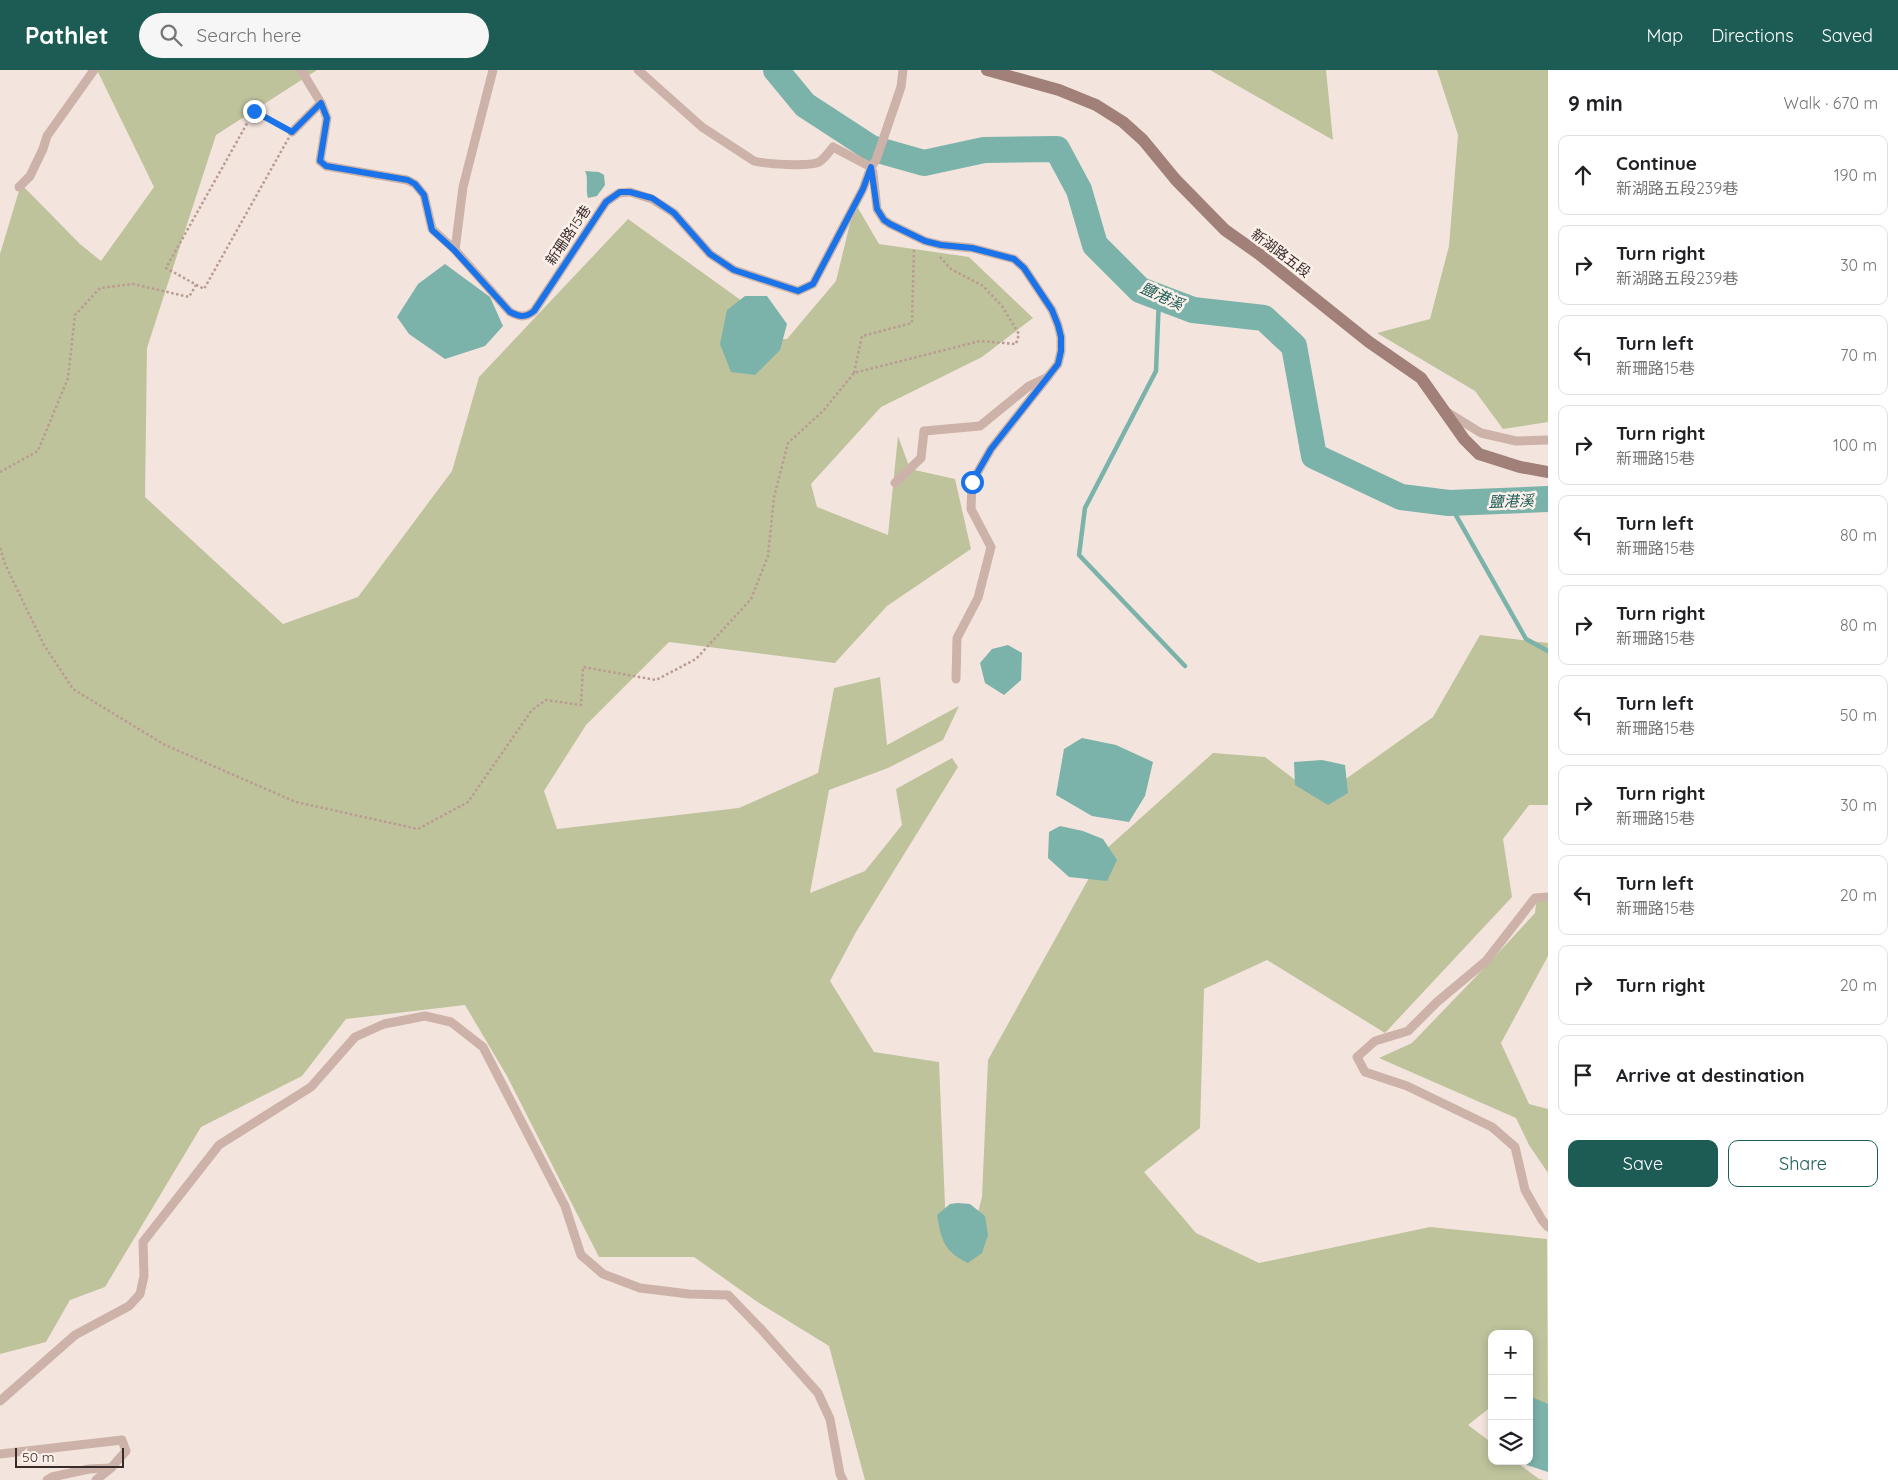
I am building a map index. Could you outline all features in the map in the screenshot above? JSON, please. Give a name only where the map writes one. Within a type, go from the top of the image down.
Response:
[{"type":"street","name":"新湖路五段","points":[[987,70],[1059,90],[1096,105],[1123,122],[1143,140],[1176,180],[1224,230],[1259,254],[1369,342],[1421,378],[1464,439],[1479,454],[1520,467],[1548,472]]},
{"type":"lane","points":[[19,188],[30,176],[47,136],[94,70]]},
{"type":"lane","name":"新珊路15巷","points":[[301,70],[321,103],[327,118],[320,161],[326,166],[408,180],[415,184],[424,195],[432,230],[454,250],[510,312],[520,316],[528,316],[534,311],[606,202],[620,192],[630,192],[652,198],[674,213],[710,254],[734,270],[798,291],[813,284],[863,189],[873,163]]},
{"type":"lane","points":[[454,250],[463,187],[493,70]]},
{"type":"lane","points":[[638,70],[702,127],[754,161],[763,164],[812,164],[820,162],[833,147],[873,163]]},
{"type":"lane","points":[[903,70],[901,87],[883,142],[873,163],[877,209],[884,220],[925,241],[941,245],[972,248],[1014,259],[1024,268],[1052,310],[1061,337],[1061,351],[1058,364],[991,449],[972,482],[971,509],[992,548],[978,598],[957,638],[956,679]]},
{"type":"lane","points":[[292,132],[321,103]]},
{"type":"lane","points":[[895,483],[921,458],[924,431],[980,426],[1029,386],[1050,376]]},
{"type":"lane","points":[[1445,410],[1481,433],[1516,441],[1548,440]]},
{"type":"lane","points":[[1548,897],[1535,898],[1486,961],[1437,1002],[1408,1031],[1375,1041],[1357,1057],[1365,1072],[1406,1086],[1492,1127],[1515,1146],[1525,1190],[1548,1227]]},
{"type":"lane","points":[[0,1401],[75,1335],[129,1306],[140,1294],[144,1276],[143,1242],[219,1145],[311,1087],[355,1037],[384,1024],[425,1016],[451,1022],[483,1047],[564,1206],[580,1255],[603,1274],[640,1288],[728,1295],[818,1393],[830,1419],[840,1474],[843,1480]]},
{"type":"lane","points":[[0,1454],[122,1440],[126,1451],[111,1468],[96,1480]]},
{"type":"lane","points":[[46,1480],[89,1469],[111,1468]]},
{"type":"path","points":[[254,111],[292,132],[204,289],[166,268],[254,111]]},
{"type":"path","points":[[0,548],[5,564],[44,645],[73,689],[165,745],[296,802],[418,829],[468,802],[532,710],[546,700],[580,705],[583,667],[656,680],[696,659],[751,599],[768,556],[774,497],[788,443],[823,411],[854,373],[862,336],[912,323],[914,236]]},
{"type":"path","points":[[854,373],[980,342],[1016,344],[1019,334],[1002,306],[983,286],[951,269],[925,241]]},
{"type":"path","points":[[0,472],[38,451],[68,378],[74,315],[100,288],[133,284],[189,297],[196,284]]},
{"type":"green space","points":[[97,70],[317,70],[216,135],[147,348],[145,497],[283,624],[358,597],[452,471],[479,377],[628,219],[742,301],[746,340],[787,339],[836,281],[855,203],[879,244],[969,257],[1033,318],[982,357],[881,407],[811,484],[817,507],[888,535],[898,436],[910,469],[955,479],[971,549],[887,606],[835,663],[669,642],[586,725],[544,791],[557,829],[739,808],[818,773],[834,688],[880,677],[887,745],[959,706],[943,740],[888,768],[829,790],[810,893],[865,871],[902,825],[896,789],[952,758],[958,767],[856,932],[830,981],[874,1052],[939,1062],[946,1229],[970,1244],[982,1197],[988,1060],[1104,851],[1213,753],[1265,757],[1319,798],[1433,717],[1480,635],[1548,643],[1548,805],[1529,805],[1503,839],[1512,897],[1385,1033],[1267,960],[1204,989],[1200,1128],[1144,1172],[1196,1233],[1259,1263],[1430,1227],[1547,1239],[1548,1419],[1533,1412],[1533,1330],[1488,1330],[1488,1409],[1468,1425],[1488,1440],[1488,1465],[1520,1465],[1539,1479],[1544,1480],[865,1480],[829,1346],[759,1303],[694,1257],[599,1257],[507,1076],[465,1005],[346,1019],[302,1076],[201,1127],[105,1287],[70,1300],[46,1342],[0,1354],[0,254],[21,184],[80,244],[101,261],[154,187]]},
{"type":"green space","points":[[1210,70],[1326,70],[1333,140]]},
{"type":"green space","points":[[1437,70],[1548,70],[1548,422],[1503,429],[1475,391],[1377,333],[1430,319],[1449,246],[1458,135]]},
{"type":"green space","points":[[1537,896],[1548,899],[1548,956],[1501,1043],[1529,1104],[1548,1109],[1548,1173],[1529,1145],[1516,1118],[1379,1058],[1412,1043],[1535,913]]},
{"type":"water","points":[[585,171],[599,172],[604,175],[605,185],[597,196],[588,198]]},
{"type":"water","points":[[445,264],[490,297],[503,326],[485,346],[445,359],[409,334],[397,317],[418,284]]},
{"type":"water","points":[[745,296],[767,296],[787,324],[780,350],[755,375],[731,372],[720,344],[727,310]]},
{"type":"water","points":[[1008,645],[1022,653],[1021,680],[1004,695],[985,683],[980,663],[992,649]]},
{"type":"water","points":[[1082,738],[1116,745],[1153,762],[1145,796],[1129,822],[1092,816],[1056,795],[1064,749]]},
{"type":"water","points":[[1322,760],[1345,765],[1348,793],[1328,805],[1295,785],[1294,762]]},
{"type":"water","points":[[1060,826],[1083,831],[1103,839],[1117,860],[1107,881],[1069,877],[1048,858],[1049,832]]},
{"type":"water","points":[[950,1204],[970,1204],[985,1216],[988,1235],[982,1253],[968,1263],[960,1259],[945,1244],[937,1215]]},
{"type":"water","points":[[1533,1398],[1548,1404],[1548,1472],[1527,1465],[1533,1465]]},
{"type":"waterway","name":"鹽港溪","points":[[776,70],[805,105],[871,148],[924,163],[984,150],[1057,149],[1079,190],[1095,245],[1140,290],[1193,310],[1264,318],[1294,346],[1314,456],[1401,497],[1449,503],[1548,499]]},
{"type":"waterway","points":[[1159,297],[1156,371],[1085,508],[1079,555],[1185,666]]},
{"type":"waterway","points":[[1449,503],[1526,639],[1548,651]]},
{"type":"route","points":[[254,111],[292,132],[321,103],[327,118],[320,161],[326,166],[408,180],[415,184],[424,195],[432,230],[454,250],[510,312],[520,316],[528,316],[534,311],[606,202],[620,192],[630,192],[652,198],[674,213],[710,254],[734,270],[798,291],[813,284],[863,189],[871,167],[877,209],[884,220],[925,241],[941,245],[972,248],[1014,259],[1024,268],[1052,310],[1058,325],[1061,337],[1061,351],[1058,364],[991,449],[972,482]]}]
